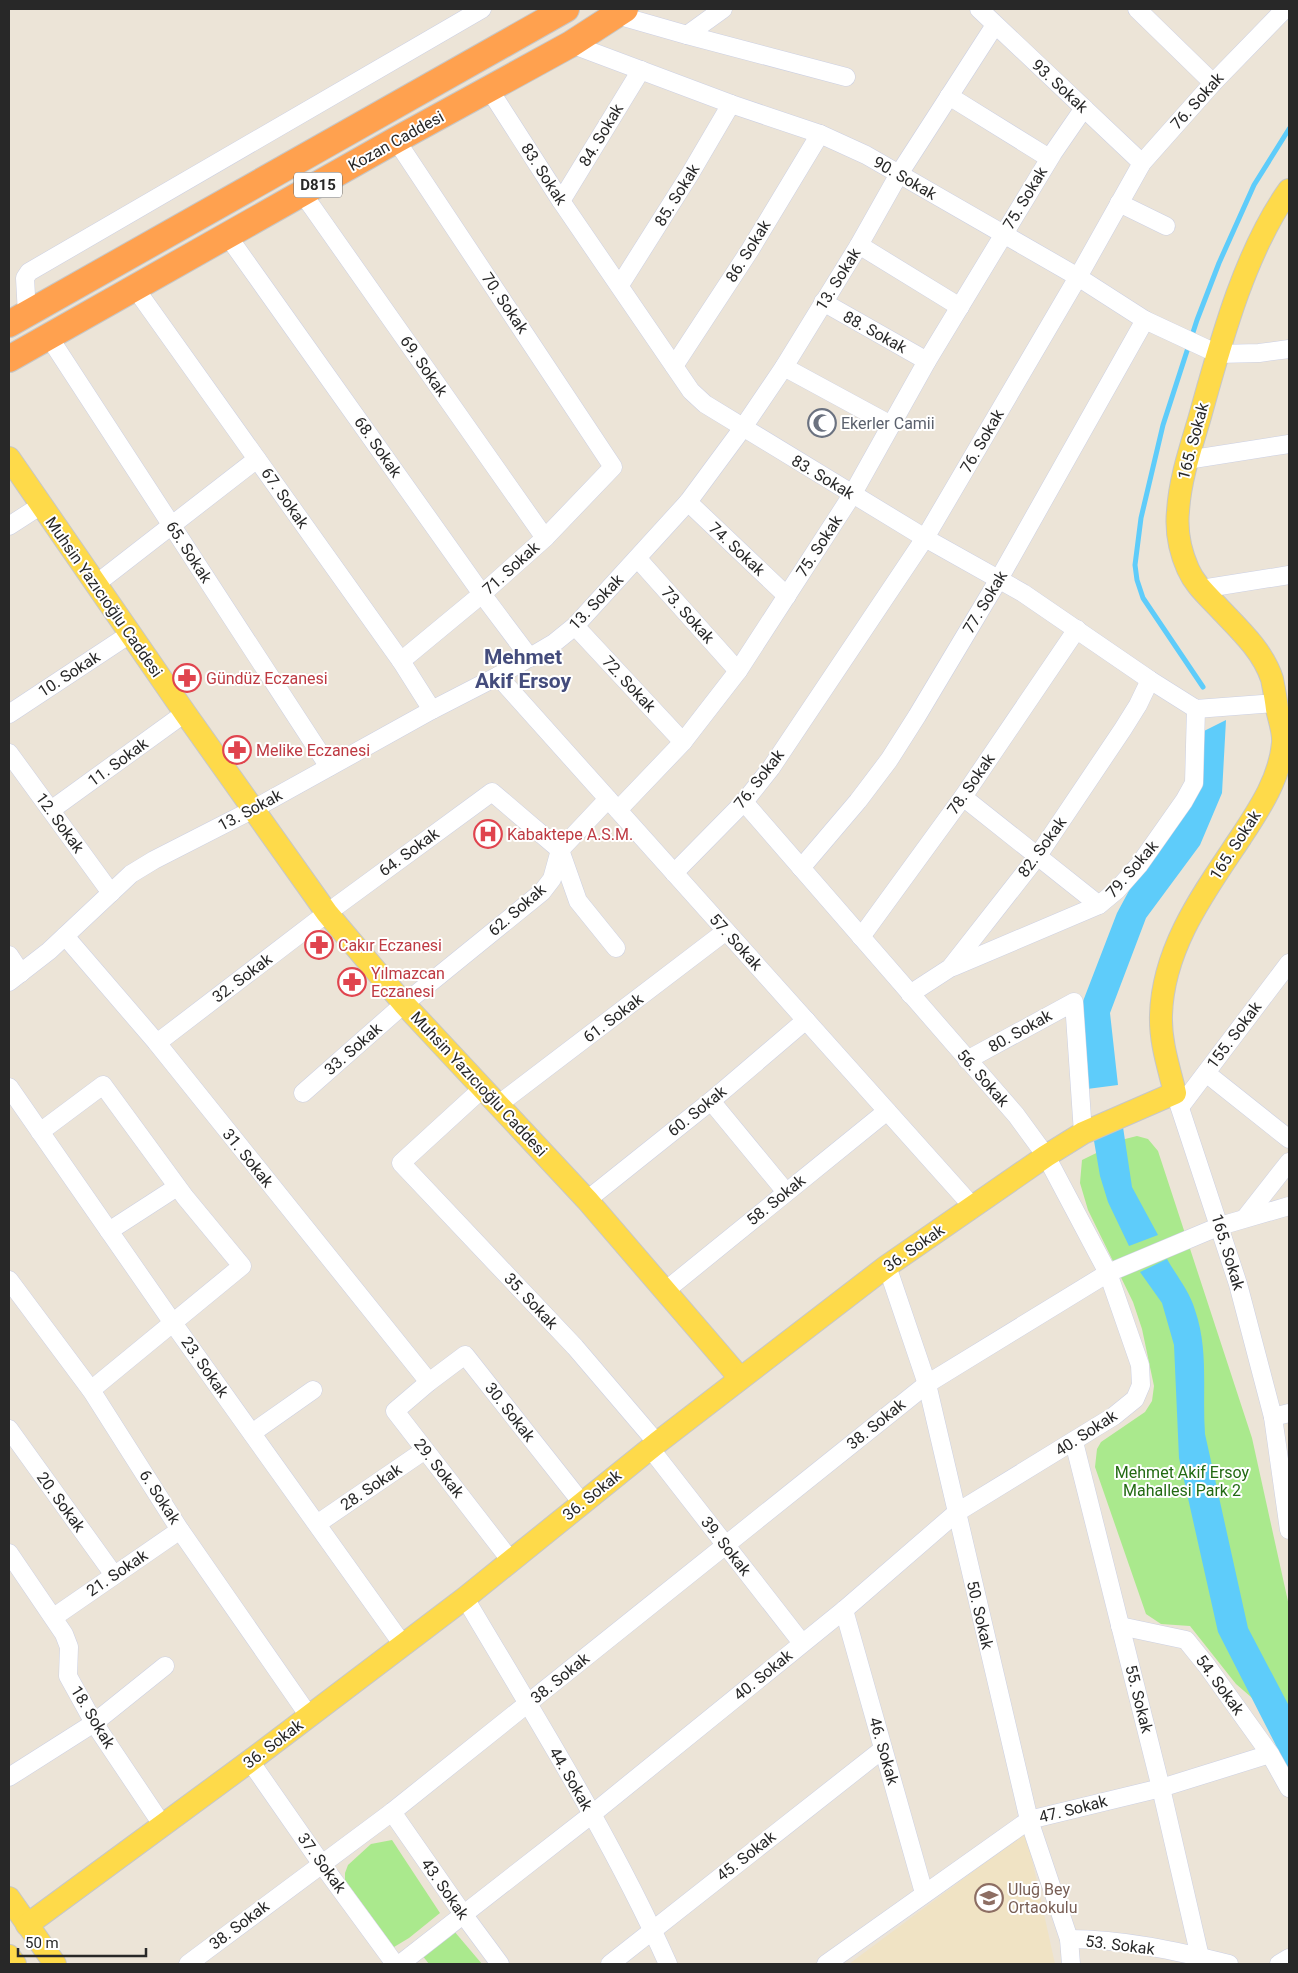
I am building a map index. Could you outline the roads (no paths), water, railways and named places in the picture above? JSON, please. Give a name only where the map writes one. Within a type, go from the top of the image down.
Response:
[{"type":"highway","name":"Kozan Caddesi","points":[[18,319],[566,9]]},
{"type":"highway","name":"Kozan Caddesi","points":[[9,359],[396,140],[571,44],[621,12]]},
{"type":"main road","name":"165. Sokak","points":[[1178,1100],[1162,1038],[1161,1015],[1166,980],[1174,950],[1186,923],[1200,899],[1267,795],[1287,741],[1276,703],[1272,679],[1265,663],[1253,646],[1201,589],[1189,572],[1178,535],[1179,499],[1218,354],[1245,275],[1262,237],[1289,190]]},
{"type":"main road","name":"Muhsin Yazıcıoğlu Caddesi","points":[[9,458],[40,506],[252,810],[327,913],[404,1004],[587,1200],[740,1378]]},
{"type":"main road","name":"36. Sokak","points":[[27,1925],[163,1826],[465,1598],[653,1446],[887,1266],[1046,1156],[1083,1133],[1178,1100]]},
{"type":"main road","points":[[9,1898],[55,1964]]},
{"type":"main road","points":[[9,1956],[15,1964]]},
{"type":"street","points":[[18,319],[24,278],[29,272],[482,9]]},
{"type":"street","points":[[687,35],[723,9]]},
{"type":"street","name":"93. Sokak","points":[[979,9],[1142,162]]},
{"type":"street","points":[[1137,9],[1212,83]]},
{"type":"street","name":"76. Sokak","points":[[674,873],[744,802],[771,768],[925,538],[1078,277],[1142,162],[1212,83],[1281,10]]},
{"type":"street","points":[[621,12],[687,35],[846,77]]},
{"type":"street","name":"13. Sokak","points":[[15,978],[49,952],[130,874],[498,676],[554,643],[575,626],[688,502],[742,429],[784,367],[859,245],[899,174],[996,25]]},
{"type":"street","name":"90. Sokak","points":[[571,44],[732,104],[820,134],[866,155],[1078,277],[1145,320],[1218,354]]},
{"type":"street","name":"84. Sokak","points":[[561,201],[641,70]]},
{"type":"street","name":"83. Sokak","points":[[489,90],[561,201],[691,391],[705,404],[742,429],[852,495],[999,579],[1196,709]]},
{"type":"street","points":[[949,96],[1049,158]]},
{"type":"street","name":"85. Sokak","points":[[620,285],[732,104]]},
{"type":"street","name":"75. Sokak","points":[[613,805],[683,742],[738,671],[852,495],[927,361],[1049,158],[1084,108]]},
{"type":"street","name":"86. Sokak","points":[[674,366],[750,250],[820,134]]},
{"type":"street","name":"70. Sokak","points":[[396,140],[613,467]]},
{"type":"street","name":"69. Sokak","points":[[303,194],[544,538]]},
{"type":"street","points":[[1119,204],[1166,226]]},
{"type":"street","name":"68. Sokak","points":[[227,235],[482,594],[530,658]]},
{"type":"street","points":[[859,245],[960,307]]},
{"type":"street","name":"67. Sokak","points":[[135,288],[401,661],[432,710]]},
{"type":"street","name":"88. Sokak","points":[[823,302],[927,361]]},
{"type":"street","name":"77. Sokak","points":[[801,868],[858,801],[889,760],[999,579],[1145,320]]},
{"type":"street","name":"65. Sokak","points":[[49,336],[329,767]]},
{"type":"street","points":[[1218,354],[1259,353],[1289,349]]},
{"type":"street","points":[[784,367],[891,425]]},
{"type":"street","points":[[1188,460],[1289,444]]},
{"type":"street","points":[[96,584],[257,459]]},
{"type":"street","name":"71. Sokak","points":[[401,661],[482,594],[544,538],[613,467]]},
{"type":"street","name":"74. Sokak","points":[[688,502],[787,596]]},
{"type":"street","points":[[9,526],[40,506]]},
{"type":"street","name":"73. Sokak","points":[[638,559],[738,671]]},
{"type":"street","points":[[1201,589],[1289,575]]},
{"type":"street","name":"72. Sokak","points":[[575,626],[683,742]]},
{"type":"street","name":"78. Sokak","points":[[860,937],[963,796],[1077,629]]},
{"type":"street","name":"10. Sokak","points":[[9,714],[130,634]]},
{"type":"street","name":"57. Sokak","points":[[498,676],[973,1207]]},
{"type":"street","name":"82. Sokak","points":[[910,994],[950,968],[1037,856],[1123,729],[1138,705],[1150,680]]},
{"type":"street","points":[[1196,709],[1276,703]]},
{"type":"street","name":"79. Sokak","points":[[950,968],[1099,905],[1117,890],[1139,865],[1184,801],[1194,783],[1196,709]]},
{"type":"street","name":"11. Sokak","points":[[51,810],[185,713]]},
{"type":"street","name":"12. Sokak","points":[[9,753],[111,893]]},
{"type":"street","name":"64. Sokak","points":[[327,913],[492,792],[560,850]]},
{"type":"street","points":[[963,796],[1099,905]]},
{"type":"street","name":"56. Sokak","points":[[744,802],[1016,1115],[1046,1156],[1108,1273],[1140,1365],[1141,1385],[1135,1399]]},
{"type":"street","name":"62. Sokak","points":[[404,1004],[542,892],[552,879],[560,850],[613,805]]},
{"type":"street","points":[[560,850],[578,901],[616,948]]},
{"type":"street","name":"32. Sokak","points":[[156,1043],[327,913]]},
{"type":"street","name":"61. Sokak","points":[[499,1104],[726,931]]},
{"type":"street","name":"31. Sokak","points":[[65,936],[156,1043],[429,1382]]},
{"type":"street","points":[[9,955],[15,978]]},
{"type":"street","name":"155. Sokak","points":[[1178,1100],[1206,1073],[1289,963]]},
{"type":"street","name":"80. Sokak","points":[[967,1060],[1074,1002],[1083,1133]]},
{"type":"street","name":"33. Sokak","points":[[303,1093],[404,1004]]},
{"type":"street","name":"60. Sokak","points":[[587,1200],[711,1101],[806,1020]]},
{"type":"street","points":[[1206,1073],[1289,1139]]},
{"type":"street","points":[[40,1132],[103,1085],[177,1187],[242,1266],[91,1390]]},
{"type":"street","name":"23. Sokak","points":[[9,1087],[173,1323],[403,1645]]},
{"type":"street","name":"35. Sokak","points":[[483,1088],[401,1163],[575,1347],[653,1446]]},
{"type":"street","name":"165. Sokak","points":[[1178,1100],[1281,1415],[1289,1530]]},
{"type":"street","points":[[711,1101],[786,1192]]},
{"type":"street","name":"58. Sokak","points":[[665,1291],[887,1111]]},
{"type":"street","points":[[1245,1218],[1289,1162]]},
{"type":"street","points":[[109,1231],[177,1187]]},
{"type":"street","name":"38. Sokak","points":[[188,1964],[321,1863],[392,1812],[927,1384],[1108,1273],[1220,1226],[1289,1206]]},
{"type":"street","name":"50. Sokak","points":[[887,1266],[927,1384],[1029,1820],[1069,1939],[1071,1964]]},
{"type":"street","name":"6. Sokak","points":[[9,1280],[91,1390],[180,1530],[309,1716]]},
{"type":"street","name":"30. Sokak","points":[[429,1382],[465,1356],[582,1503]]},
{"type":"street","name":"29. Sokak","points":[[429,1382],[396,1411],[511,1561]]},
{"type":"street","points":[[252,1433],[313,1390]]},
{"type":"street","name":"40. Sokak","points":[[411,1961],[463,1914],[591,1815],[844,1610],[956,1513],[1074,1442],[1114,1416],[1135,1399]]},
{"type":"street","name":"20. Sokak","points":[[9,1429],[114,1575]]},
{"type":"street","name":"55. Sokak","points":[[1074,1442],[1162,1788],[1200,1957]]},
{"type":"street","name":"39. Sokak","points":[[653,1446],[725,1544],[802,1643]]},
{"type":"street","name":"28. Sokak","points":[[316,1524],[425,1450]]},
{"type":"street","name":"21. Sokak","points":[[54,1617],[180,1530]]},
{"type":"street","name":"18. Sokak","points":[[9,1553],[64,1634],[69,1647],[68,1676],[94,1723],[163,1826]]},
{"type":"street","name":"44. Sokak","points":[[465,1598],[591,1815],[653,1930],[668,1964]]},
{"type":"street","name":"46. Sokak","points":[[844,1610],[924,1893]]},
{"type":"street","name":"54. Sokak","points":[[1120,1626],[1186,1640],[1270,1754],[1289,1788]]},
{"type":"street","points":[[9,1775],[94,1723],[165,1666]]},
{"type":"street","name":"45. Sokak","points":[[610,1964],[883,1749]]},
{"type":"street","name":"47. Sokak","points":[[826,1964],[1029,1820],[1162,1788],[1270,1754]]},
{"type":"street","name":"37. Sokak","points":[[250,1761],[321,1863],[395,1964]]},
{"type":"street","name":"43. Sokak","points":[[392,1812],[500,1964]]},
{"type":"street","name":"53. Sokak","points":[[1069,1939],[1100,1939],[1229,1964]]},
{"type":"street","points":[[1279,1964],[1289,1958]]},
{"type":"water","points":[[1226,720],[1222,793],[1200,845],[1146,918],[1110,1013],[1118,1085],[1087,1089],[1080,1009],[1117,913],[1131,887],[1165,843],[1192,800],[1200,733]]},
{"type":"water","points":[[1123,1127],[1132,1187],[1158,1235],[1129,1246],[1108,1202],[1100,1176],[1093,1135]]},
{"type":"water","points":[[1167,1259],[1190,1297],[1199,1325],[1204,1356],[1205,1434],[1248,1628],[1289,1706],[1289,1771],[1218,1632],[1179,1458],[1174,1345],[1162,1303],[1140,1272]]},
{"type":"waterway","points":[[1203,687],[1143,598],[1137,580],[1135,565],[1141,518],[1163,425],[1197,320],[1219,263],[1254,185],[1289,129]]},
{"type":"place","name":"Ekerler Camii","points":[[822,423]]},
{"type":"place","name":"Gündüz Eczanesi","points":[[187,678]]},
{"type":"place","name":"Melike Eczanesi","points":[[237,750]]},
{"type":"place","name":"Kabaktepe A.S.M.","points":[[488,834]]},
{"type":"place","name":"Cakır Eczanesi","points":[[319,945]]},
{"type":"place","name":"Yılmazcan Eczanesi","points":[[352,982]]},
{"type":"place","name":"Uluğ Bey Ortaokulu","points":[[989,1898]]},
{"type":"district","name":"Mehmet Akif Ersoy","points":[[523,669]]},
{"type":"park label","name":"Mehmet Akif Ersoy Mahallesi Park 2","points":[[1182,1481]]}]
